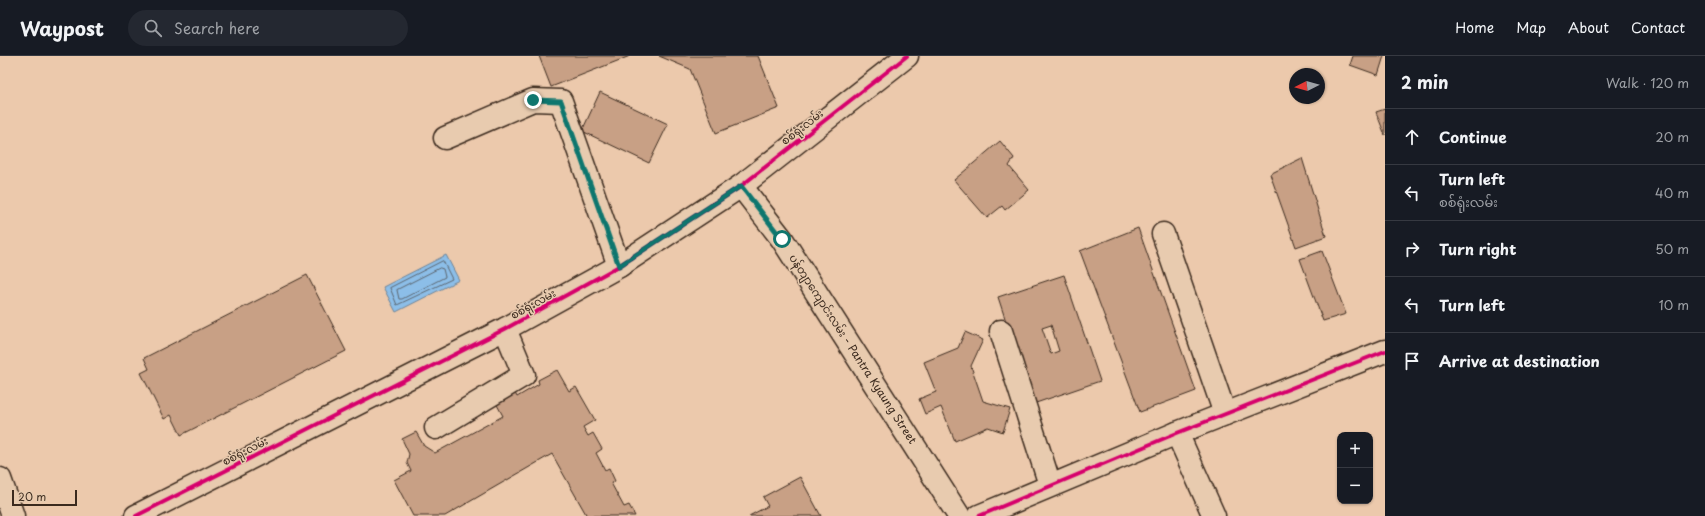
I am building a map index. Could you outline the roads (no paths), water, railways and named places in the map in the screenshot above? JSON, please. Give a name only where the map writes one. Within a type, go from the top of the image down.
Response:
[{"type":"street","name":"စစ်ရုံးလမ်း","points":[[136,516],[505,329],[619,266],[741,186],[907,56]]},
{"type":"street","points":[[445,138],[533,100],[561,101],[619,266]]},
{"type":"street","name":"ပန်တျာကျောင်းလမ်း - Pantra Kyaung Street","points":[[741,186],[782,239],[959,516]]},
{"type":"street","points":[[1163,234],[1225,414]]},
{"type":"street","points":[[436,428],[524,375],[505,329]]},
{"type":"street","points":[[1001,331],[1050,485]]},
{"type":"street","points":[[979,516],[1050,485],[1225,414],[1383,357]]},
{"type":"street","points":[[1177,433],[1214,516]]},
{"type":"street","points":[[0,479],[13,516]]},
{"type":"water","points":[[446,255],[459,280],[396,312],[383,287]]}]
